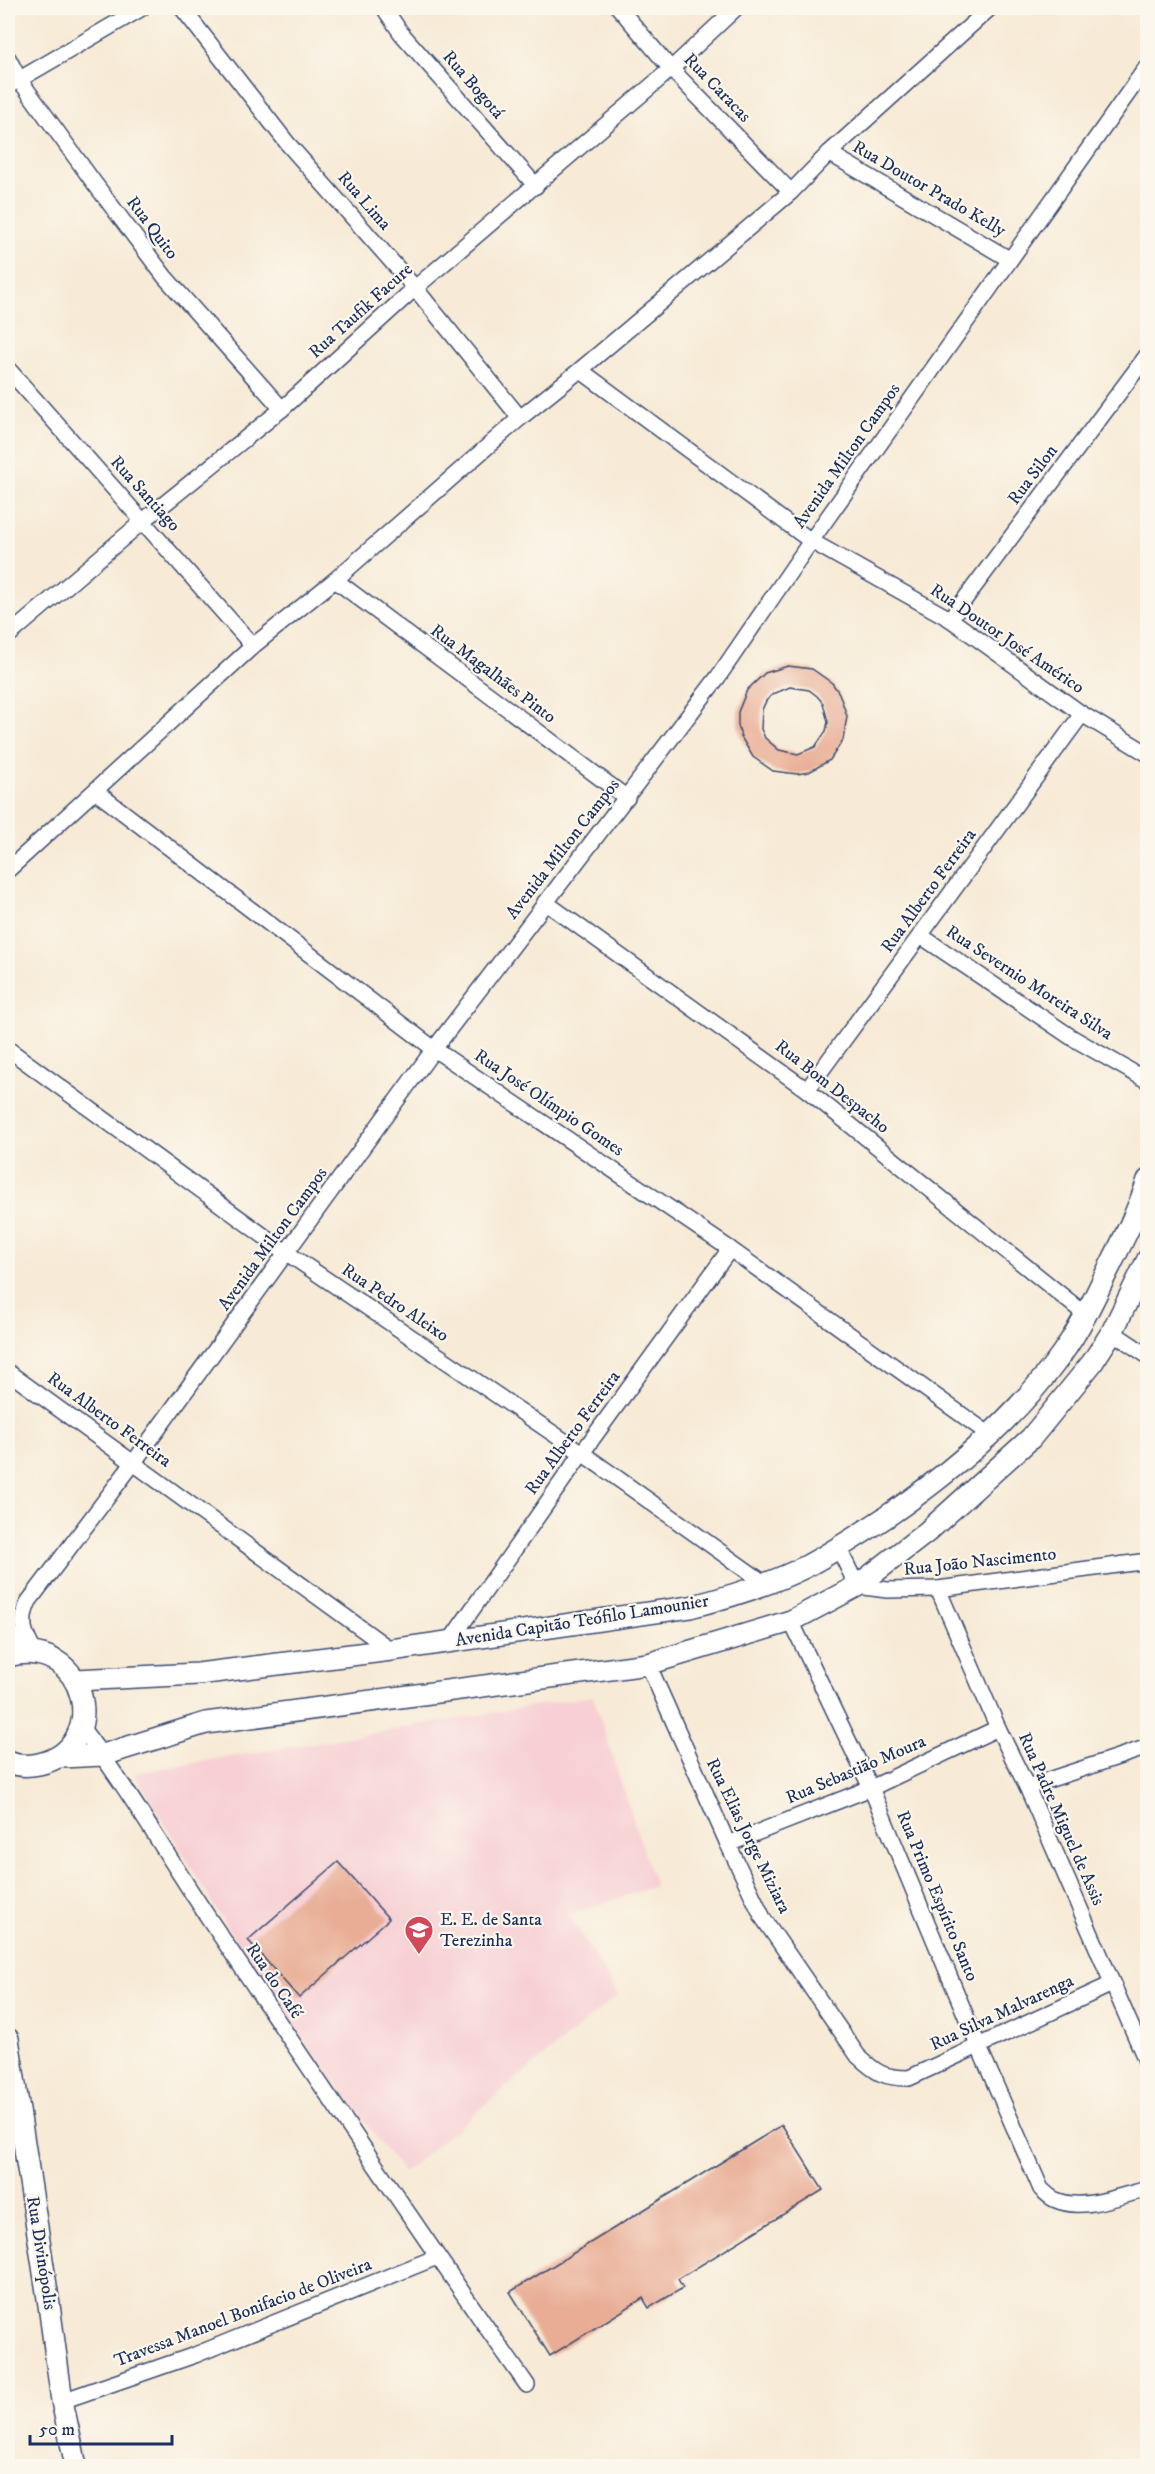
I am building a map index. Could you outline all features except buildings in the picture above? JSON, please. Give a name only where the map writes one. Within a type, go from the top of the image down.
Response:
[{"type":"main road","name":"Avenida Capitão Teófilo Lamounier","points":[[76,1680],[198,1674],[391,1650],[690,1607],[728,1598],[802,1568],[839,1549],[930,1487],[990,1435],[1027,1398],[1062,1354],[1086,1315],[1138,1211],[1148,1180]]},
{"type":"main road","points":[[8,1779],[30,1766],[62,1757],[103,1755],[206,1723],[648,1664],[791,1621],[857,1586],[927,1532],[1031,1438],[1092,1363],[1112,1332],[1148,1259]]},
{"type":"main road","points":[[8,1636],[21,1654],[59,1662],[76,1680],[82,1694],[84,1709],[74,1740],[62,1757]]},
{"type":"main road","points":[[8,1762],[30,1766]]},
{"type":"main road","name":"Rua Divinópolis","points":[[8,2039],[62,2401],[76,2466]]},
{"type":"street","points":[[13,82],[142,8]]},
{"type":"street","name":"Rua Lima","points":[[182,8],[288,144],[415,288],[520,418]]},
{"type":"street","name":"Rua Bogotá","points":[[384,8],[401,33],[536,186]]},
{"type":"street","name":"Rua Caracas","points":[[619,8],[671,69],[791,192]]},
{"type":"street","name":"Rua Taufik Facure","points":[[8,636],[282,409],[415,288],[671,69],[736,8]]},
{"type":"street","points":[[8,870],[252,646],[335,580],[520,418],[791,192],[829,153],[990,8]]},
{"type":"street","name":"Rua Quito","points":[[8,58],[13,82],[165,277],[282,409]]},
{"type":"street","name":"Avenida Milton Campos","points":[[21,1654],[26,1637],[22,1624],[29,1601],[134,1462],[434,1049],[718,677],[1009,259],[1148,65]]},
{"type":"street","name":"Rua Doutor Prado Kelly","points":[[829,153],[1009,259]]},
{"type":"street","name":"Rua Silon","points":[[950,619],[1148,354]]},
{"type":"street","name":"Rua Santiago","points":[[8,369],[252,646]]},
{"type":"street","name":"Rua Doutor José Américo","points":[[580,370],[811,541],[950,619],[1082,714],[1148,754]]},
{"type":"street","name":"Rua Magalhães Pinto","points":[[335,580],[627,798]]},
{"type":"street","name":"Rua Alberto Ferreira","points":[[807,1090],[1082,714]]},
{"type":"street","name":"Rua José Olímpio Gomes","points":[[95,791],[434,1049],[730,1248],[990,1435]]},
{"type":"street","name":"Rua Bom Despacho","points":[[545,902],[807,1090],[1086,1315]]},
{"type":"street","name":"Rua Severnio Moreira Silva","points":[[921,936],[1071,1037],[1148,1081]]},
{"type":"street","name":"Rua Pedro Aleixo","points":[[8,1049],[287,1253],[582,1453],[764,1583]]},
{"type":"street","name":"Rua Alberto Ferreira","points":[[450,1641],[730,1248]]},
{"type":"street","points":[[1112,1332],[1148,1356]]},
{"type":"street","name":"Rua Alberto Ferreira","points":[[8,1372],[391,1650]]},
{"type":"street","points":[[839,1549],[857,1586]]},
{"type":"street","name":"Rua João Nascimento","points":[[857,1586],[887,1590],[938,1589],[1148,1561]]},
{"type":"street","name":"Rua Padre Miguel de Assis","points":[[938,1589],[1148,2065]]},
{"type":"street","name":"Rua Primo Espírito Santo","points":[[791,1621],[871,1788],[1041,2189],[1054,2200],[1068,2204],[1085,2204],[1148,2189]]},
{"type":"street","name":"Rua Elias Jorge Miziara","points":[[648,1664],[763,1918],[858,2056],[879,2073],[892,2078],[909,2078]]},
{"type":"street","name":"Rua do Café","points":[[80,1726],[103,1755],[170,1862],[436,2257],[527,2385]]},
{"type":"street","name":"Rua Sebastião Moura","points":[[728,1844],[871,1788],[998,1728]]},
{"type":"street","points":[[1027,1787],[1148,1747]]},
{"type":"street","name":"Rua Silva Malvarenga","points":[[909,2078],[1112,1984]]},
{"type":"street","name":"Travessa Manoel Bonifacio de Oliveira","points":[[62,2401],[195,2355],[436,2257]]},
{"type":"shaded area","name":"E. E. de Santa Terezinha","points":[[593,1696],[655,1886],[569,1915],[618,1995],[403,2173],[269,1996],[134,1773]]},
{"type":"place","name":"E. E. de Santa Terezinha","points":[[419,1956]]}]
